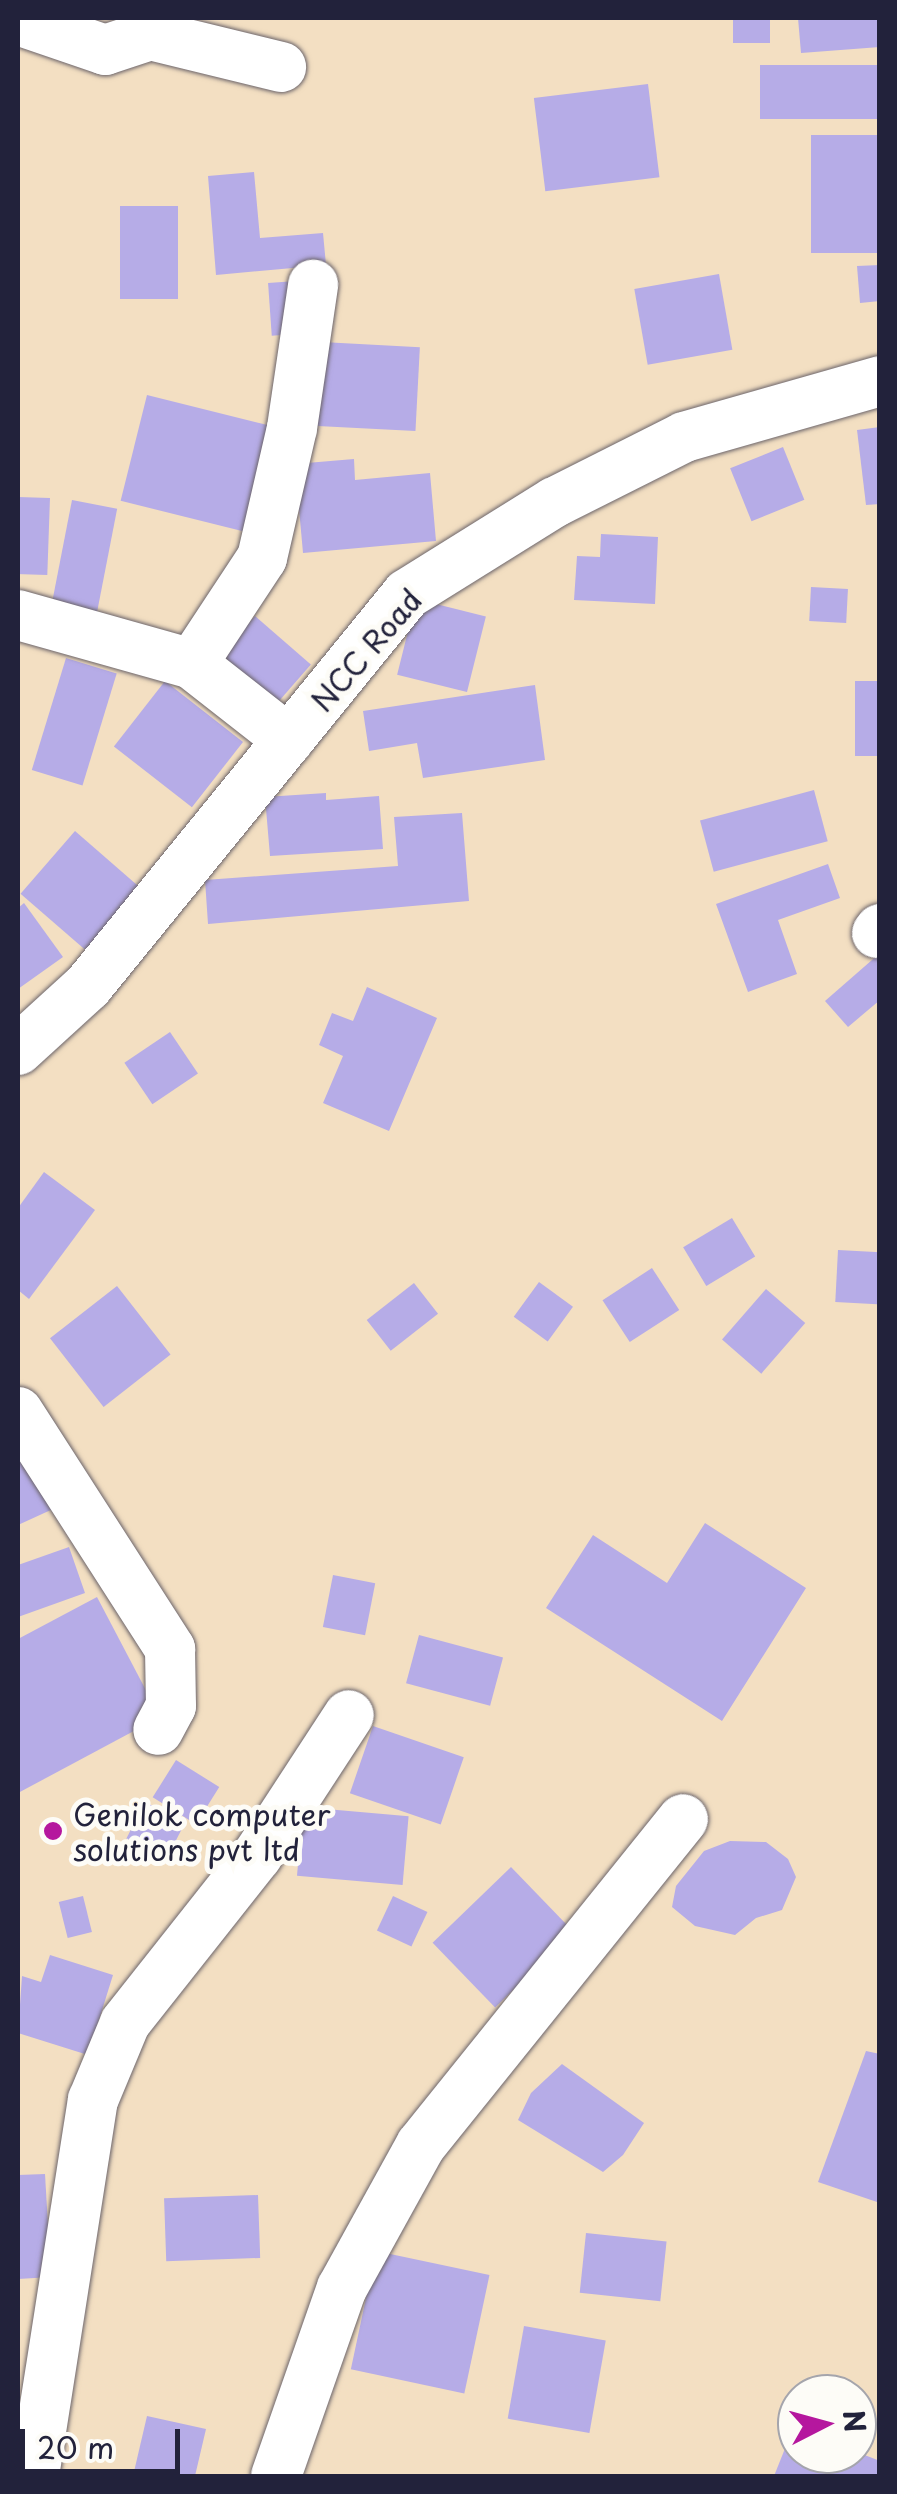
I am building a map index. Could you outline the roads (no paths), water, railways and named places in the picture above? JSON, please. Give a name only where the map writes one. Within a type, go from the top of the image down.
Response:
[{"type":"street","points":[[18,20],[105,50],[153,26],[281,67]]},
{"type":"street","points":[[192,664],[262,558],[292,428],[313,285]]},
{"type":"street","name":"NCC Road","points":[[18,1050],[88,986],[407,594],[555,502],[684,437],[880,380]]},
{"type":"street","points":[[18,615],[192,664],[289,740]]},
{"type":"street","points":[[18,1412],[170,1649],[164,1718]]},
{"type":"street","points":[[34,2476],[100,2084],[125,2023],[256,1856],[349,1715]]},
{"type":"street","points":[[276,2476],[342,2288],[421,2145],[683,1819]]},
{"type":"place","name":"Genilok computer solutions pvt ltd","points":[[53,1831]]}]
